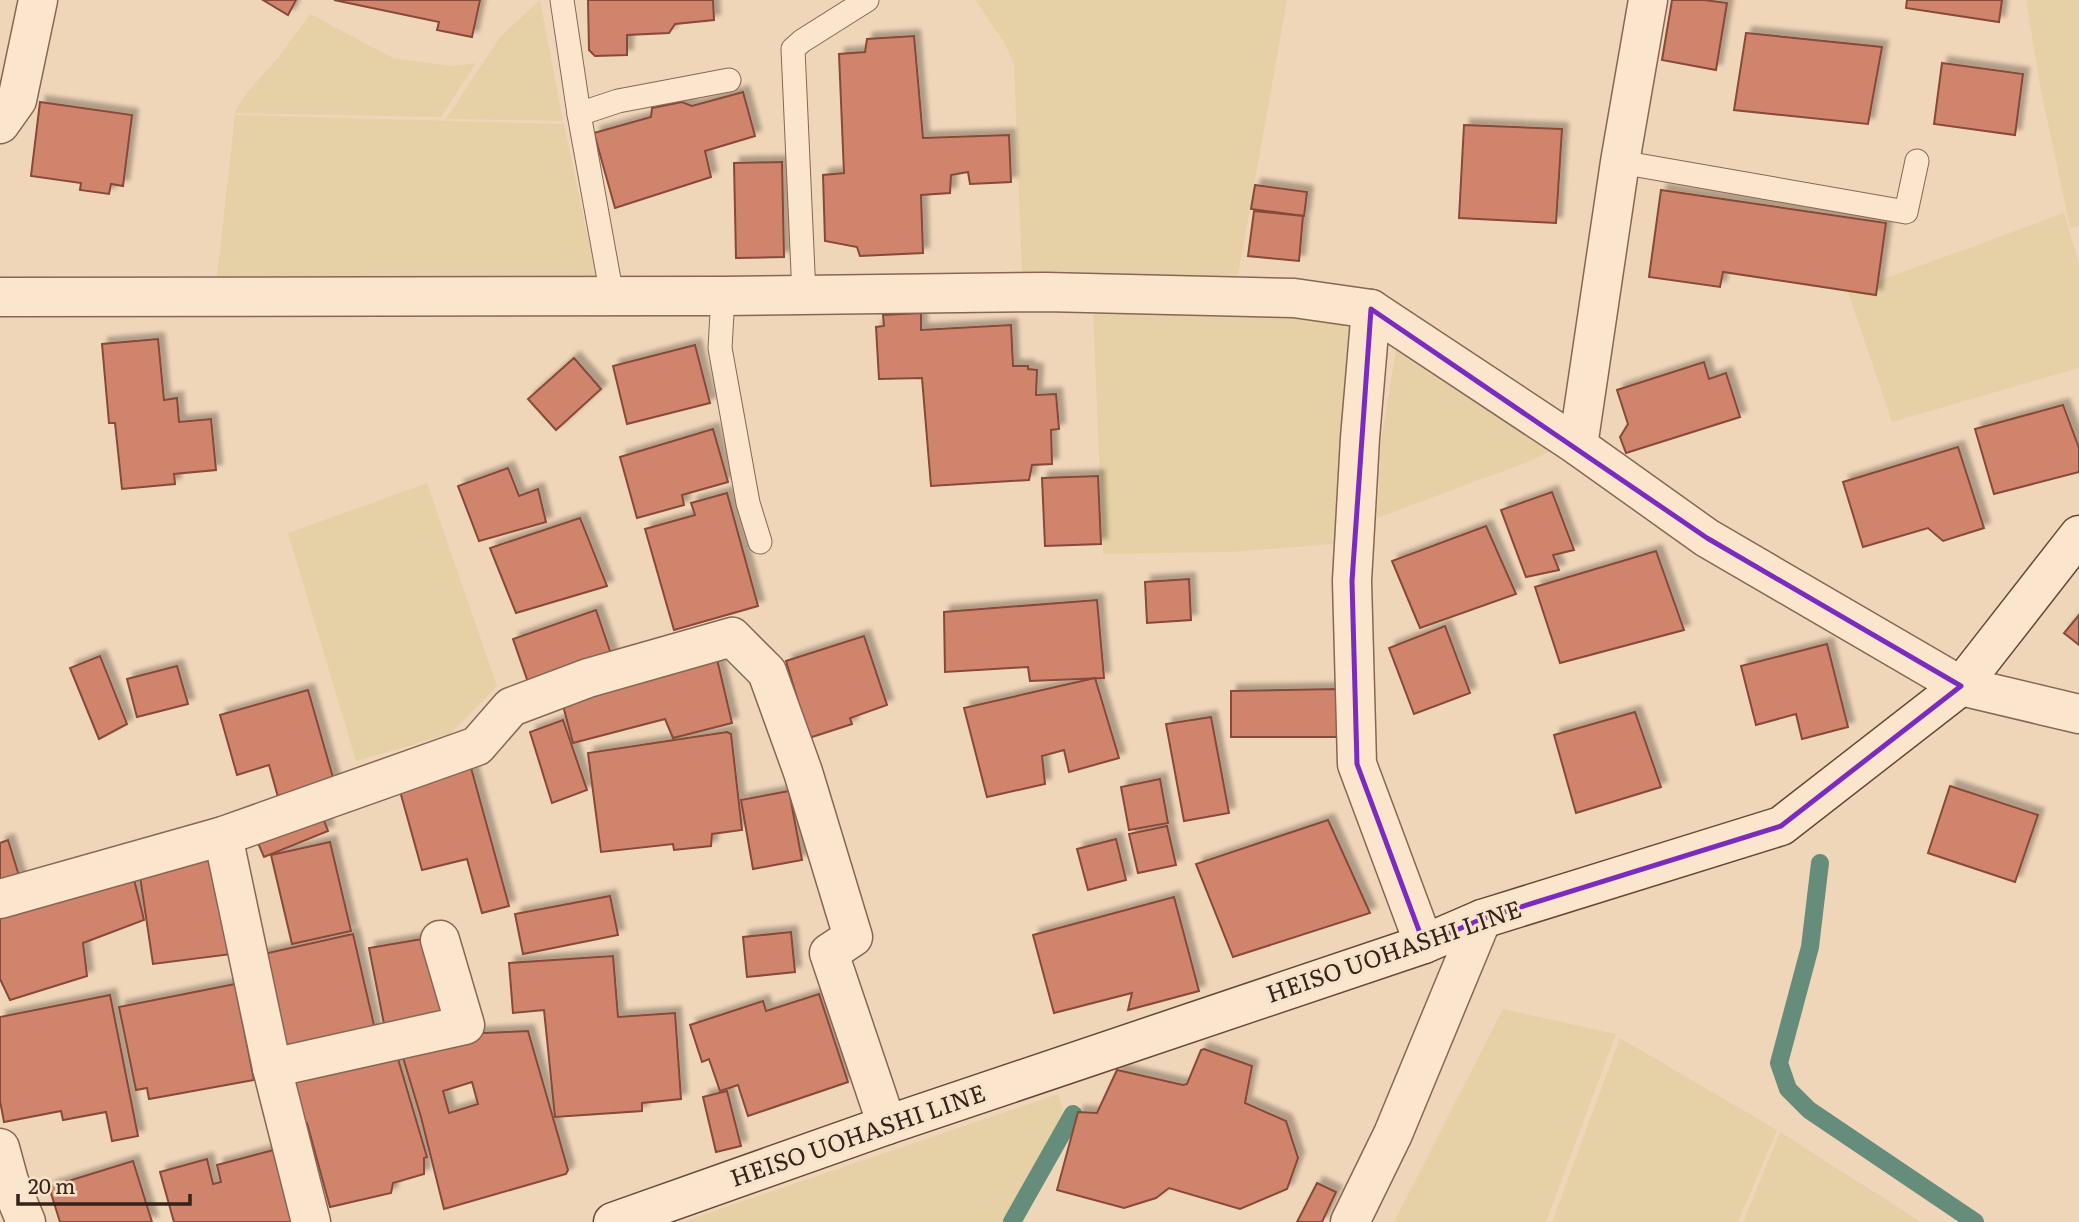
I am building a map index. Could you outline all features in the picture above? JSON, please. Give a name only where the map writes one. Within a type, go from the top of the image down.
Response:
[{"type":"street","points":[[0,124],[17,100],[38,0]]},
{"type":"street","points":[[1578,446],[1620,162],[1648,0]]},
{"type":"street","points":[[0,297],[723,296],[1046,292],[1294,298],[1371,309],[1578,446],[1707,538],[1961,686],[2079,714]]},
{"type":"street","points":[[1371,309],[1352,581],[1357,764],[1424,944]]},
{"type":"street","name":"HEISO UOHASHI LINE","points":[[613,1222],[887,1125],[1424,944],[1482,919],[1781,826],[1961,686],[2079,535]]},
{"type":"street","points":[[0,899],[223,836],[477,747],[511,707],[588,678],[732,637],[768,672],[803,772],[853,937],[829,953],[887,1125]]},
{"type":"street","points":[[223,836],[272,1068],[312,1222]]},
{"type":"street","points":[[1350,1222],[1393,1134],[1482,919]]},
{"type":"street","points":[[272,1068],[464,1025],[440,940]]},
{"type":"street","points":[[0,1148],[9,1181],[26,1222]]},
{"type":"lane","points":[[562,0],[579,114],[612,296]]},
{"type":"lane","points":[[804,295],[793,49],[867,0]]},
{"type":"lane","points":[[579,114],[618,101],[729,80]]},
{"type":"lane","points":[[1620,162],[1906,212],[1917,161]]},
{"type":"lane","points":[[723,296],[720,348],[748,503],[760,542]]},
{"type":"highlighted area","points":[[1371,309],[1707,538],[1961,686],[1781,826],[1482,919],[1424,944],[1357,764],[1352,581]]},
{"type":"shaded area","points":[[540,0],[563,121],[446,119],[500,37]]},
{"type":"shaded area","points":[[975,0],[1287,0],[1238,276],[1022,274],[1014,64],[1004,42]]},
{"type":"shaded area","points":[[2026,0],[2079,0],[2079,226],[2070,228],[2040,86]]},
{"type":"shaded area","points":[[310,14],[393,58],[452,66],[476,63],[441,117],[234,113],[248,91],[278,58]]},
{"type":"shaded area","points":[[235,115],[564,124],[596,276],[217,277]]},
{"type":"shaded area","points":[[2064,213],[2079,263],[2079,368],[1892,422],[1848,292]]},
{"type":"shaded area","points":[[1243,310],[1348,319],[1358,334],[1335,544],[1231,552],[1103,554],[1093,311]]},
{"type":"shaded area","points":[[1397,344],[1554,449],[1531,461],[1377,518],[1381,441]]},
{"type":"shaded area","points":[[427,483],[497,686],[450,734],[356,761],[288,533]]},
{"type":"shaded area","points":[[1503,1009],[1616,1034],[1546,1222],[1394,1222]]},
{"type":"shaded area","points":[[1620,1038],[1777,1130],[1738,1222],[1552,1222]]},
{"type":"shaded area","points":[[1058,1094],[1064,1113],[1004,1222],[682,1222]]},
{"type":"shaded area","points":[[1780,1132],[1921,1222],[1743,1222]]},
{"type":"building","points":[[263,0],[296,0],[288,15]]},
{"type":"building","points":[[334,0],[480,0],[472,37],[437,30],[439,22]]},
{"type":"building","points":[[588,0],[713,0],[714,20],[675,24],[669,33],[627,35],[627,55],[595,56],[589,50]]},
{"type":"building","points":[[1672,0],[1727,3],[1716,70],[1662,60]]},
{"type":"building","points":[[1907,0],[2002,0],[1999,22],[1906,8]]},
{"type":"building","points":[[1746,33],[1882,47],[1868,124],[1734,110]]},
{"type":"building","points":[[914,36],[923,138],[1009,135],[1011,182],[970,184],[968,172],[951,175],[950,193],[921,195],[923,253],[860,256],[857,247],[825,241],[823,175],[844,173],[839,54],[865,52],[867,39]]},
{"type":"building","points":[[1942,63],[2023,74],[2015,135],[1934,124]]},
{"type":"building","points":[[743,92],[755,136],[705,151],[711,177],[615,208],[594,133],[651,117],[652,108],[682,102],[692,106]]},
{"type":"building","points":[[40,102],[132,115],[123,186],[111,184],[109,194],[80,190],[81,183],[31,176]]},
{"type":"building","points":[[1464,125],[1562,129],[1556,223],[1459,218]]},
{"type":"building","points":[[782,162],[784,257],[736,258],[734,163]]},
{"type":"building","points":[[1255,185],[1307,192],[1304,216],[1251,209]]},
{"type":"building","points":[[1661,190],[1886,223],[1876,295],[1723,272],[1720,287],[1649,277]]},
{"type":"building","points":[[1254,211],[1303,216],[1299,261],[1248,256]]},
{"type":"building","points":[[921,313],[921,330],[1011,325],[1013,366],[1028,366],[1028,369],[1037,370],[1036,395],[1056,394],[1059,429],[1051,430],[1052,464],[1032,465],[1029,480],[931,486],[922,378],[879,379],[876,327],[884,326],[883,315]]},
{"type":"building","points":[[158,339],[164,400],[177,398],[179,422],[211,419],[216,470],[174,474],[175,484],[122,489],[115,423],[109,423],[102,344]]},
{"type":"building","points":[[695,345],[710,403],[627,424],[613,366]]},
{"type":"building","points":[[574,358],[601,389],[556,430],[528,399]]},
{"type":"building","points":[[1704,362],[1709,379],[1726,373],[1740,417],[1626,453],[1620,437],[1628,424],[1617,390]]},
{"type":"building","points":[[2063,405],[2079,448],[2079,472],[1994,494],[1975,429]]},
{"type":"building","points":[[713,429],[728,482],[682,495],[684,505],[637,518],[620,457]]},
{"type":"building","points":[[1958,447],[1984,528],[1943,541],[1928,528],[1863,547],[1843,482]]},
{"type":"building","points":[[508,468],[519,496],[538,489],[546,522],[479,541],[458,486]]},
{"type":"building","points":[[1098,476],[1101,544],[1045,546],[1042,478]]},
{"type":"building","points":[[1552,492],[1574,550],[1553,555],[1559,570],[1526,577],[1501,510]]},
{"type":"building","points":[[727,493],[758,606],[674,630],[645,529],[695,515],[691,503]]},
{"type":"building","points":[[580,518],[607,586],[516,613],[490,548]]},
{"type":"building","points":[[1486,526],[1516,594],[1420,628],[1392,561]]},
{"type":"building","points":[[1656,551],[1684,630],[1560,663],[1535,587]]},
{"type":"building","points":[[1189,579],[1191,620],[1147,623],[1145,582]]},
{"type":"building","points":[[1097,600],[1104,678],[1030,681],[1028,667],[945,672],[944,612]]},
{"type":"building","points":[[596,610],[612,657],[529,685],[513,639]]},
{"type":"building","points":[[2079,615],[2079,645],[2064,633]]},
{"type":"building","points":[[1445,626],[1470,693],[1414,714],[1389,648]]},
{"type":"building","points":[[864,636],[887,705],[850,718],[852,724],[809,738],[786,661]]},
{"type":"building","points":[[1827,644],[1848,727],[1802,739],[1796,714],[1756,725],[1741,666]]},
{"type":"building","points":[[100,656],[127,724],[99,739],[70,668]]},
{"type":"building","points":[[717,659],[732,723],[673,738],[665,719],[573,743],[561,698]]},
{"type":"building","points":[[177,666],[188,704],[137,717],[127,679]]},
{"type":"building","points":[[1095,678],[1119,758],[1069,772],[1064,750],[1042,756],[1045,784],[987,797],[964,708]]},
{"type":"building","points":[[1337,689],[1337,737],[1231,737],[1231,691]]},
{"type":"building","points":[[308,690],[334,781],[278,797],[269,765],[237,775],[220,715]]},
{"type":"building","points":[[1635,712],[1661,787],[1576,813],[1554,735]]},
{"type":"building","points":[[1211,717],[1229,813],[1184,821],[1166,724]]},
{"type":"building","points":[[563,720],[587,790],[552,803],[530,732]]},
{"type":"building","points":[[727,732],[731,734],[742,830],[712,834],[711,846],[674,850],[673,844],[601,852],[588,753]]},
{"type":"building","points":[[470,764],[509,906],[482,913],[467,859],[422,870],[398,784]]},
{"type":"building","points":[[1160,779],[1168,823],[1129,830],[1121,787]]},
{"type":"building","points":[[1950,786],[2038,815],[2015,882],[1928,853]]},
{"type":"building","points":[[789,791],[802,860],[753,869],[741,800]]},
{"type":"building","points":[[320,810],[328,831],[264,857],[255,836]]},
{"type":"building","points":[[1328,820],[1370,913],[1233,957],[1196,864]]},
{"type":"building","points":[[1167,826],[1176,865],[1138,873],[1129,834]]},
{"type":"building","points":[[1116,839],[1126,880],[1088,890],[1077,849]]},
{"type":"building","points":[[8,840],[20,879],[0,885],[0,843]]},
{"type":"building","points":[[330,842],[351,931],[292,944],[271,855]]},
{"type":"building","points":[[217,851],[232,954],[153,964],[138,863]]},
{"type":"building","points":[[131,867],[144,920],[83,943],[87,976],[10,1000],[0,979],[0,907]]},
{"type":"building","points":[[610,896],[618,935],[523,954],[515,914]]},
{"type":"building","points":[[1174,897],[1199,991],[1128,1010],[1132,993],[1054,1013],[1033,935]]},
{"type":"building","points":[[791,932],[795,972],[747,977],[743,937]]},
{"type":"building","points":[[353,934],[376,1034],[281,1055],[259,955]]},
{"type":"building","points":[[428,938],[449,1014],[385,1029],[369,948]]},
{"type":"building","points":[[613,956],[618,1017],[675,1013],[681,1099],[642,1103],[642,1111],[555,1117],[544,1010],[513,1013],[509,963]]},
{"type":"building","points":[[235,984],[254,1080],[149,1099],[147,1088],[136,1090],[119,1007]]},
{"type":"building","points":[[819,994],[848,1082],[748,1116],[738,1085],[720,1091],[709,1059],[702,1062],[690,1025],[763,1001],[766,1011]]},
{"type":"building","points":[[110,995],[138,1136],[112,1141],[106,1112],[63,1120],[61,1111],[4,1122],[0,1101],[0,1017]]},
{"type":"building","points":[[528,1031],[568,1170],[566,1174],[444,1209],[401,1051],[464,1034]],"holes":[[[472,1082],[478,1104],[449,1113],[443,1091]]]},
{"type":"building","points":[[1201,1050],[1252,1066],[1245,1103],[1286,1121],[1298,1158],[1287,1189],[1240,1209],[1169,1188],[1156,1198],[1124,1208],[1057,1190],[1078,1112],[1097,1113],[1117,1070],[1183,1085],[1187,1084]]},
{"type":"building","points":[[396,1052],[427,1157],[424,1158],[424,1174],[393,1183],[391,1193],[330,1207],[307,1123],[297,1124],[284,1078]]},
{"type":"building","points":[[727,1091],[741,1146],[716,1152],[703,1097]]},
{"type":"building","points":[[281,1148],[301,1222],[174,1222],[160,1172],[207,1159],[213,1184],[221,1182],[217,1165]]},
{"type":"building","points":[[133,1161],[152,1222],[60,1222],[49,1187]]},
{"type":"building","points":[[1317,1183],[1336,1192],[1322,1222],[1297,1222]]},
{"type":"waterway","points":[[1820,863],[1810,947],[1779,1063],[1788,1089],[1809,1110],[1975,1222]]},
{"type":"waterway","points":[[1012,1222],[1073,1114]]}]
